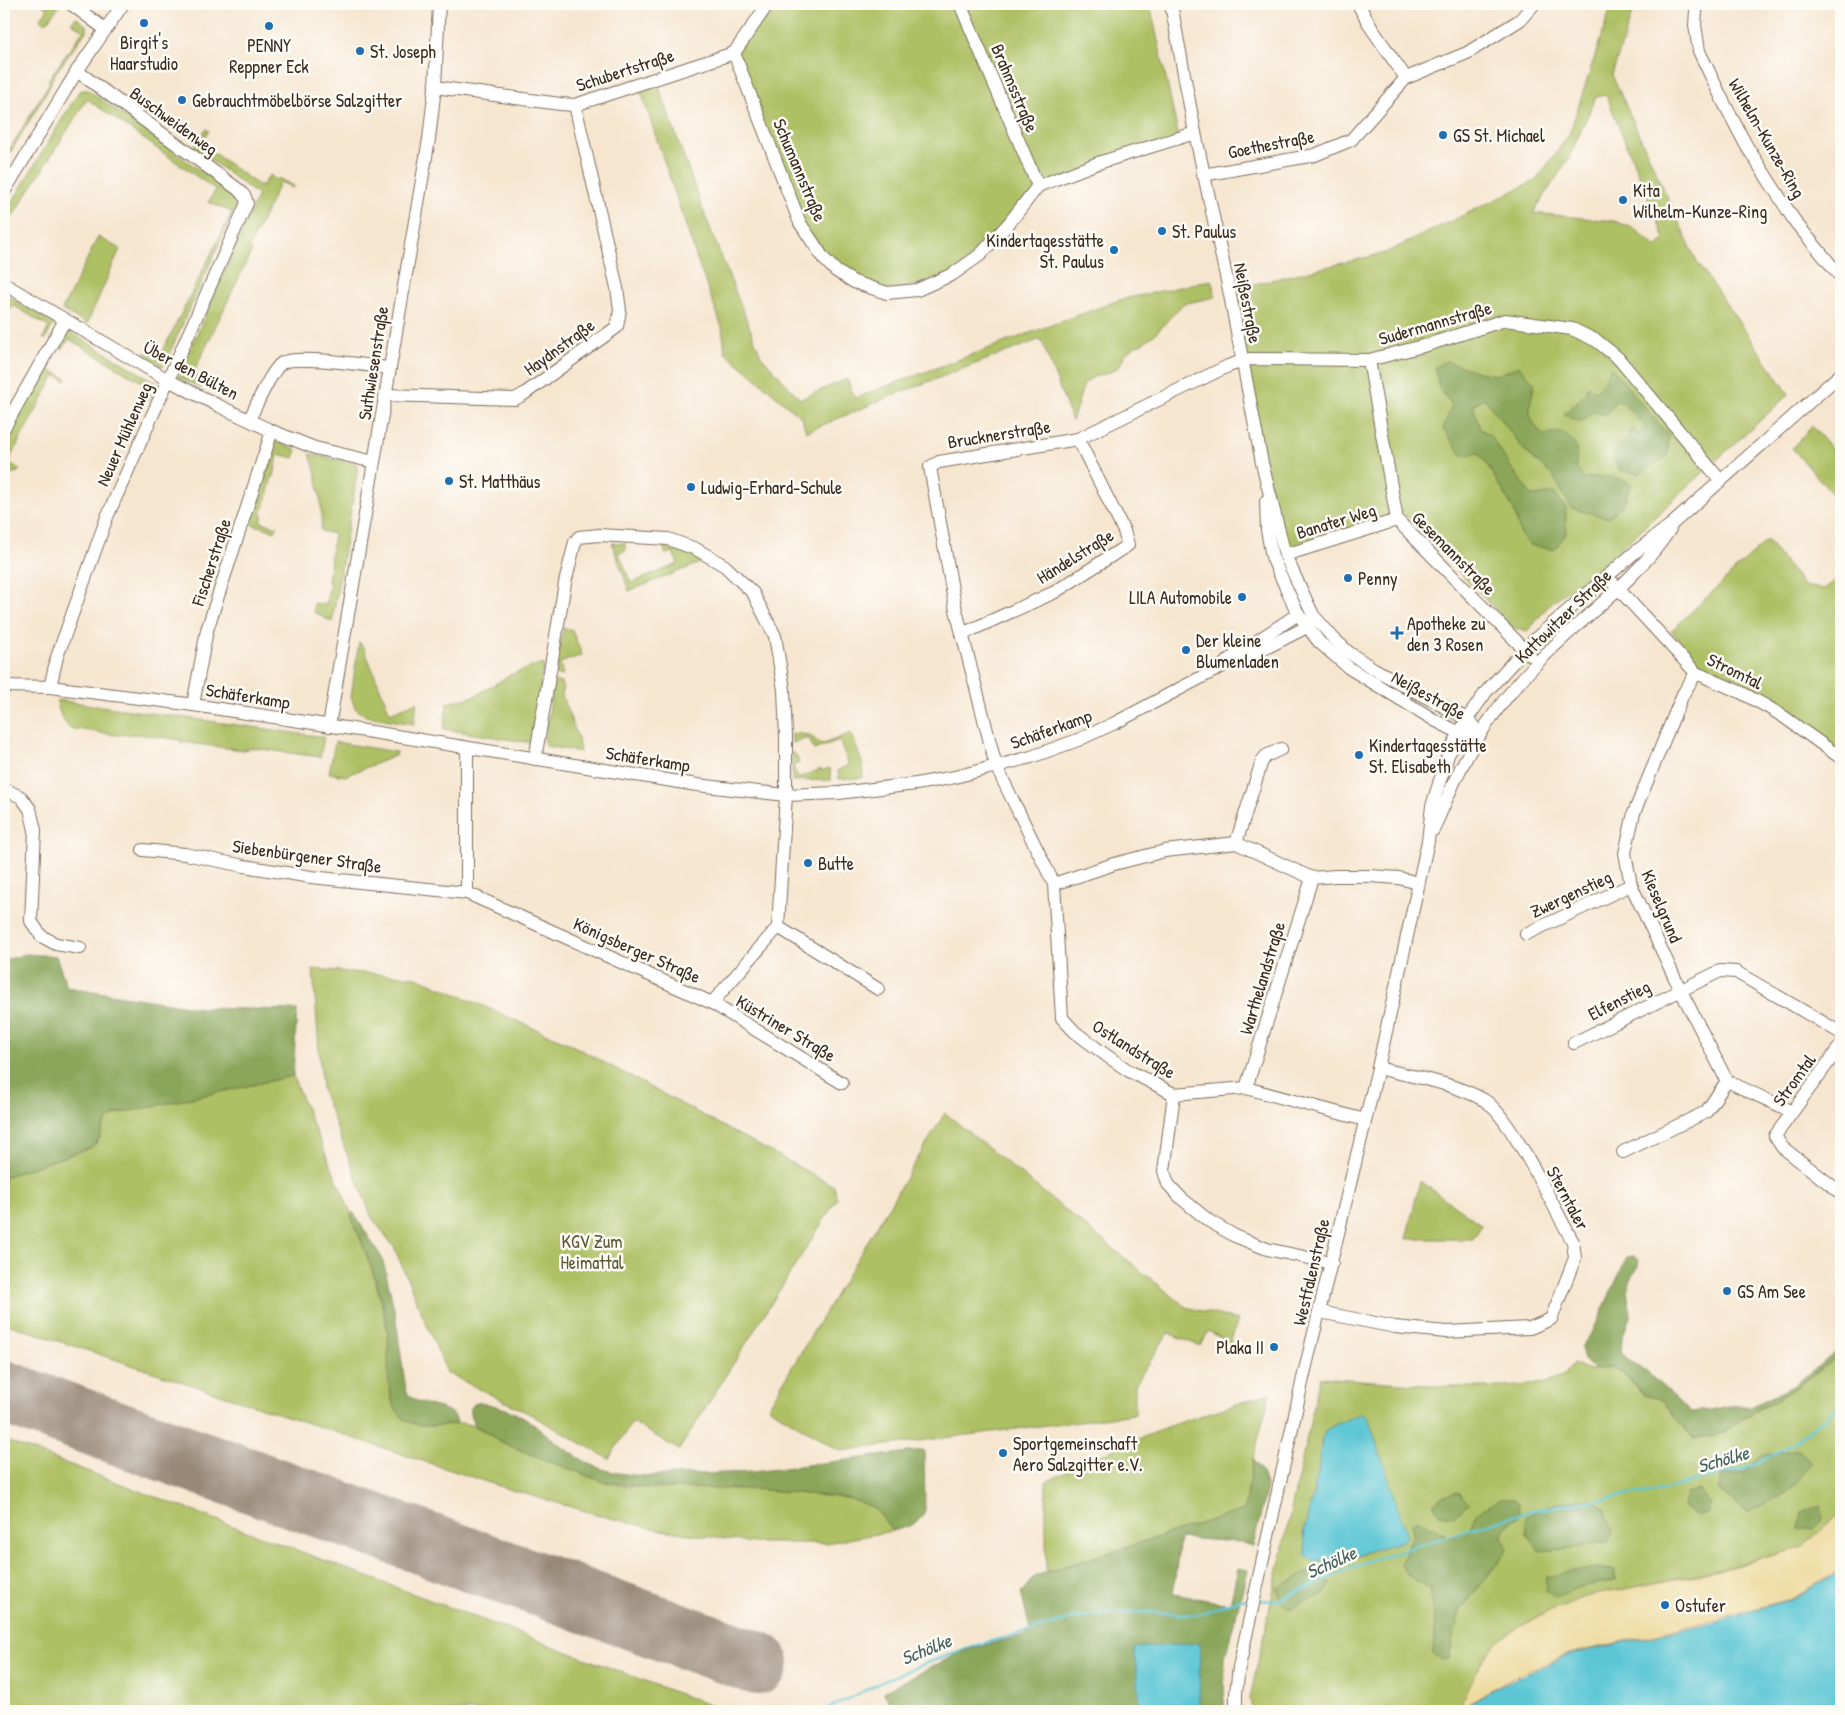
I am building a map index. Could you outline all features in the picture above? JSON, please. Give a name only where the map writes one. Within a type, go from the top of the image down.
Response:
[{"type":"street","points":[[71,4],[104,29]]},
{"type":"street","points":[[4,192],[77,71],[104,29],[123,4]]},
{"type":"street","name":"Suthwiesenstraße","points":[[329,726],[429,139],[435,87],[439,4]]},
{"type":"street","points":[[734,53],[768,4]]},
{"type":"street","name":"Brahmsstraße","points":[[960,4],[1038,186]]},
{"type":"street","name":"Neißestraße","points":[[1171,4],[1203,175],[1268,491],[1287,555],[1313,615],[1334,639],[1367,664],[1467,719],[1480,734]]},
{"type":"street","points":[[1358,4],[1372,29],[1406,78]]},
{"type":"street","name":"Goethestraße","points":[[1203,175],[1315,155],[1351,140],[1406,78],[1467,53],[1520,20],[1534,4]]},
{"type":"street","name":"Wilhelm-Kunze-Ring","points":[[1698,4],[1695,25],[1699,51],[1746,145],[1796,223],[1841,276]]},
{"type":"street","name":"Schubertstraße","points":[[435,87],[560,104],[575,104],[734,53]]},
{"type":"street","name":"Schumannstraße","points":[[734,53],[800,223],[824,259],[836,271],[859,285],[887,293],[918,290],[953,274],[980,255],[1010,222],[1038,186]]},
{"type":"street","name":"Buschweidenweg","points":[[77,71],[239,190],[246,196],[247,203]]},
{"type":"street","name":"Haydnstraße","points":[[386,395],[514,399],[524,394],[617,327],[620,310],[617,288],[575,104]]},
{"type":"street","points":[[1038,186],[1098,163],[1195,133]]},
{"type":"street","name":"Neuer Mühlenweg","points":[[50,687],[57,658],[107,518],[247,203]]},
{"type":"street","name":"Über den Bülten","points":[[4,284],[168,380],[249,420],[315,448],[374,462]]},
{"type":"street","points":[[4,428],[65,320]]},
{"type":"street","name":"Sudermannstraße","points":[[1242,362],[1250,359],[1369,360],[1427,345],[1505,320],[1572,329],[1596,342],[1618,358],[1721,481]]},
{"type":"street","points":[[249,420],[272,375],[281,363],[292,359],[390,368]]},
{"type":"street","name":"Gesemannstraße","points":[[1369,360],[1397,520],[1537,662]]},
{"type":"street","name":"Brucknerstraße","points":[[996,766],[962,634],[930,468],[939,462],[1078,439],[1219,370],[1242,362]]},
{"type":"street","name":"Kattowitzer Straße","points":[[1467,719],[1486,692],[1525,650],[1650,539],[1672,524],[1841,374]]},
{"type":"street","name":"Fischerstraße","points":[[193,705],[207,630],[272,431]]},
{"type":"street","name":"Händelstraße","points":[[962,634],[1055,592],[1128,544],[1124,531],[1078,439]]},
{"type":"street","name":"Neißestraße","points":[[1268,491],[1267,530],[1272,557],[1298,614],[1324,647],[1349,668],[1460,733],[1468,735],[1480,734]]},
{"type":"street","name":"Banater Weg","points":[[1287,555],[1397,520]]},
{"type":"street","name":"Kattowitzer Straße","points":[[1480,734],[1496,710],[1537,662],[1618,588],[1657,549],[1672,524]]},
{"type":"street","points":[[535,759],[565,583],[575,542],[579,537],[598,535],[668,540],[696,549],[724,566],[753,593],[775,636],[784,690],[786,795],[778,927],[878,989]]},
{"type":"street","name":"Stromtal","points":[[1607,577],[1696,673],[1740,692],[1772,709],[1841,758]]},
{"type":"street","points":[[1298,614],[1313,615],[1307,627]]},
{"type":"street","name":"Schäferkamp","points":[[1221,667],[1298,614]]},
{"type":"street","name":"Schäferkamp","points":[[4,686],[50,687],[193,705],[696,785],[786,795],[838,793],[916,784],[955,777],[1031,757],[1078,740],[1115,723],[1221,667],[1236,662],[1307,627]]},
{"type":"street","name":"Kieselgrund","points":[[1696,673],[1683,694],[1634,812],[1625,853],[1631,885],[1680,989],[1727,1081]]},
{"type":"street","name":"Westfalenstraße","points":[[1236,1711],[1239,1667],[1304,1374],[1378,1068],[1428,841],[1432,806],[1448,756],[1467,719]]},
{"type":"street","name":"Westfalenstraße","points":[[1428,841],[1461,768],[1480,734]]},
{"type":"street","points":[[467,748],[467,893]]},
{"type":"street","points":[[1236,843],[1262,761],[1266,756],[1281,749]]},
{"type":"street","name":"Ostlandstraße","points":[[996,766],[1054,884],[1062,1018],[1075,1032],[1129,1070],[1174,1094],[1246,1088],[1365,1120]]},
{"type":"street","points":[[4,789],[21,797],[30,809],[33,823],[31,921],[41,936],[56,944],[80,948]]},
{"type":"street","points":[[1054,884],[1114,864],[1165,850],[1236,843],[1312,878],[1370,876],[1399,878],[1418,883]]},
{"type":"street","name":"Siebenbürgener Straße","points":[[143,850],[185,854],[311,877],[467,893]]},
{"type":"street","name":"Warthelandstraße","points":[[1246,1088],[1312,878]]},
{"type":"street","name":"Zwergenstieg","points":[[1526,934],[1631,885]]},
{"type":"street","name":"Königsberger Straße","points":[[467,893],[712,1003],[778,927]]},
{"type":"street","name":"Elfenstieg","points":[[1574,1042],[1720,971],[1736,972],[1841,1033]]},
{"type":"street","name":"Küstriner Straße","points":[[712,1003],[842,1083]]},
{"type":"street","name":"Stromtal","points":[[1841,1045],[1791,1111],[1775,1136],[1782,1147],[1841,1193]]},
{"type":"street","name":"Sterntaler","points":[[1320,1312],[1396,1327],[1446,1332],[1530,1328],[1551,1319],[1575,1258],[1572,1242],[1525,1155],[1500,1116],[1486,1101],[1458,1088],[1378,1068]]},
{"type":"street","points":[[1623,1152],[1706,1112],[1727,1081],[1791,1111]]},
{"type":"street","points":[[1174,1094],[1164,1171],[1168,1184],[1181,1198],[1209,1220],[1235,1236],[1267,1249],[1332,1263]]},
{"type":"green space","points":[[41,4],[60,5],[46,23],[40,19],[48,9]]},
{"type":"green space","points":[[768,4],[1150,4],[1179,138],[1038,186],[1010,222],[953,274],[887,293],[836,271],[800,223],[734,53]]},
{"type":"green space","points":[[1612,4],[1635,4],[1612,75],[1697,262],[1789,394],[1585,581],[1568,590],[1553,602],[1526,632],[1512,627],[1406,516],[1285,555],[1229,290],[1385,253],[1536,180],[1569,135]],"holes":[[[1606,95],[1665,239],[1656,247],[1634,228],[1614,221],[1533,213],[1568,160],[1596,97]]]},
{"type":"green space","points":[[76,17],[87,26],[87,30],[54,75],[49,88],[4,163],[4,159],[50,82],[48,80],[83,31],[71,22]]},
{"type":"green space","points":[[658,84],[702,208],[761,356],[800,399],[847,379],[855,398],[1119,300],[1212,280],[1215,297],[1183,304],[1154,335],[1125,354],[1119,367],[1108,373],[1093,377],[1084,384],[1072,421],[1041,339],[894,395],[806,432],[802,418],[725,352],[722,327],[701,271],[640,89]]},
{"type":"green space","points":[[88,90],[233,194],[237,205],[163,367],[144,356],[146,352],[159,358],[232,212],[208,202],[216,190],[87,99],[4,230],[4,216],[79,91]]},
{"type":"green space","points":[[206,129],[209,131],[200,143],[261,187],[270,175],[276,180],[278,178],[294,186],[293,188],[280,182],[249,248],[252,250],[193,374],[205,381],[201,388],[178,377],[258,195],[193,147]]},
{"type":"green space","points":[[98,237],[120,249],[87,324],[62,310]]},
{"type":"green space","points":[[4,293],[54,323],[45,340],[43,338],[49,327],[13,305],[6,317],[4,315]]},
{"type":"green space","points":[[67,330],[157,383],[149,400],[142,396],[147,385],[69,339],[63,349],[58,346]]},
{"type":"green space","points":[[1446,361],[1478,372],[1497,375],[1519,366],[1535,384],[1530,411],[1533,423],[1537,429],[1543,435],[1561,432],[1574,443],[1576,447],[1576,468],[1586,478],[1610,477],[1632,484],[1623,504],[1608,518],[1571,508],[1553,476],[1525,451],[1484,398],[1473,405],[1480,429],[1490,435],[1532,496],[1554,493],[1566,508],[1566,534],[1554,550],[1530,545],[1521,536],[1514,510],[1479,453],[1462,455],[1443,429],[1452,405],[1439,388],[1435,367]]},
{"type":"green space","points":[[1611,367],[1669,436],[1668,455],[1639,474],[1619,470],[1612,453],[1630,435],[1628,433],[1632,429],[1638,435],[1646,427],[1618,400],[1611,406],[1607,415],[1591,412],[1582,422],[1563,415],[1587,392],[1585,389],[1589,385],[1595,391],[1603,383]]},
{"type":"green space","points":[[46,368],[67,379],[66,381],[55,375],[8,462],[20,469],[12,475],[4,472],[4,443]]},
{"type":"green space","points":[[1812,426],[1841,460],[1841,514],[1835,497],[1792,448]]},
{"type":"green space","points":[[272,440],[297,450],[294,458],[278,454],[274,477],[272,477],[261,514],[263,515],[261,522],[277,527],[275,531],[247,523]]},
{"type":"green space","points":[[310,454],[357,464],[358,468],[332,622],[314,612],[314,603],[326,605],[334,534],[321,531],[319,492]]},
{"type":"green space","points":[[1767,540],[1804,586],[1824,589],[1841,577],[1841,752],[1700,663],[1671,631]]},
{"type":"green space","points":[[612,543],[625,543],[626,550],[619,553],[631,583],[678,564],[673,552],[666,554],[663,546],[693,555],[705,561],[629,591]]},
{"type":"green space","points":[[563,628],[572,630],[582,655],[560,663],[562,676],[555,675]]},
{"type":"green space","points":[[359,642],[364,648],[390,713],[417,702],[414,724],[366,716],[355,708],[351,697]]},
{"type":"green space","points":[[539,664],[544,665],[532,743],[444,729],[447,703],[475,696],[510,675]]},
{"type":"green space","points":[[554,681],[561,683],[562,695],[578,739],[580,752],[546,746],[544,743]]},
{"type":"green space","points":[[57,700],[324,737],[320,757],[253,748],[243,750],[137,734],[115,735],[69,728],[58,708]]},
{"type":"green space","points":[[792,733],[810,735],[821,745],[851,733],[862,762],[863,778],[839,779],[838,770],[849,765],[839,740],[814,750],[809,738],[792,743]]},
{"type":"green space","points":[[335,742],[396,752],[395,756],[345,776],[329,773]]},
{"type":"green space","points":[[792,752],[796,755],[799,763],[793,766],[798,778],[821,769],[822,771],[830,768],[831,780],[792,781]]},
{"type":"green space","points":[[26,954],[56,956],[67,987],[199,1008],[297,1010],[293,1076],[117,1114],[106,1122],[98,1140],[90,1148],[4,1177],[4,960]]},
{"type":"green space","name":"KGV Zum Heimattal","points":[[313,969],[417,977],[570,1044],[834,1186],[837,1199],[679,1450],[632,1422],[609,1459],[530,1414],[447,1373],[394,1247],[372,1218],[322,1090]]},
{"type":"green space","points":[[293,1076],[369,1260],[389,1341],[390,1392],[431,1426],[462,1423],[475,1426],[510,1446],[601,1481],[624,1486],[755,1489],[847,1498],[870,1506],[878,1512],[892,1531],[827,1543],[754,1543],[661,1530],[610,1518],[508,1489],[4,1323],[4,1177],[90,1148],[98,1140],[106,1122],[117,1114]]},
{"type":"green space","points":[[945,1113],[1186,1307],[1238,1320],[1230,1343],[1208,1331],[1200,1346],[1168,1333],[1135,1385],[1135,1414],[840,1451],[768,1407]]},
{"type":"green space","points":[[1420,1181],[1482,1225],[1473,1239],[1406,1239]]},
{"type":"green space","points":[[353,1212],[382,1258],[395,1313],[406,1391],[418,1401],[441,1408],[454,1415],[457,1421],[455,1424],[441,1426],[419,1425],[406,1420],[394,1407],[389,1385],[387,1325],[372,1270],[351,1216]]},
{"type":"green space","points":[[1634,1256],[1639,1260],[1627,1291],[1631,1314],[1622,1338],[1621,1351],[1628,1360],[1642,1368],[1691,1412],[1729,1406],[1753,1406],[1793,1386],[1841,1348],[1841,1352],[1796,1388],[1743,1418],[1720,1434],[1694,1438],[1676,1420],[1663,1400],[1645,1395],[1621,1371],[1614,1367],[1594,1370],[1584,1360],[1581,1347],[1593,1331],[1627,1257]]},
{"type":"green space","points":[[1841,1353],[1841,1513],[1801,1548],[1720,1569],[1586,1597],[1548,1611],[1511,1632],[1493,1647],[1482,1660],[1461,1707],[1454,1711],[1252,1711],[1250,1698],[1320,1377],[1455,1387],[1507,1387],[1545,1383],[1565,1375],[1573,1363],[1589,1370],[1614,1368],[1621,1372],[1644,1395],[1663,1400],[1676,1420],[1694,1439],[1721,1434],[1744,1418],[1796,1388]],"holes":[[[1322,1438],[1403,1541],[1343,1559],[1315,1562],[1304,1531],[1318,1474]],[[1799,1449],[1719,1490],[1720,1477],[1746,1471],[1759,1456]],[[1476,1513],[1518,1517],[1504,1530],[1503,1536],[1506,1552],[1460,1611],[1449,1659],[1433,1653],[1435,1622],[1430,1588],[1407,1575],[1401,1564],[1413,1536],[1437,1531],[1451,1538],[1470,1529]],[[1613,1531],[1607,1543],[1587,1544],[1571,1549]],[[1599,1569],[1615,1570],[1614,1580],[1577,1588],[1555,1598]]]},
{"type":"green space","points":[[1270,1393],[1253,1460],[1244,1510],[1046,1572],[1046,1482],[1091,1459],[1172,1425]]},
{"type":"green space","points":[[481,1402],[521,1416],[568,1451],[588,1463],[610,1471],[633,1475],[753,1472],[924,1450],[925,1510],[916,1522],[907,1527],[892,1531],[878,1512],[870,1506],[847,1498],[755,1489],[650,1488],[601,1481],[510,1446],[475,1426],[470,1410],[474,1404]]},
{"type":"green space","points":[[4,1440],[725,1711],[4,1711]]},
{"type":"green space","points":[[1799,1449],[1812,1464],[1788,1492],[1748,1513],[1719,1490],[1720,1477],[1746,1471],[1759,1456]]},
{"type":"green space","points":[[1253,1460],[1262,1472],[1267,1488],[1253,1546],[1240,1542],[1180,1538],[1173,1594],[1230,1604],[1238,1568],[1248,1570],[1225,1657],[1224,1711],[896,1711],[883,1692],[963,1651],[1025,1635],[1030,1629],[1021,1593],[1035,1576],[1244,1510]]},
{"type":"green space","points":[[1699,1490],[1711,1504],[1708,1513],[1694,1515],[1684,1506],[1687,1493]]},
{"type":"green space","points":[[1458,1492],[1469,1504],[1453,1516],[1440,1514],[1433,1504],[1443,1496]]},
{"type":"green space","points":[[1590,1498],[1605,1509],[1613,1531],[1607,1543],[1587,1544],[1571,1549],[1539,1551],[1527,1534],[1526,1516],[1553,1504]]},
{"type":"green space","points":[[1500,1499],[1515,1499],[1519,1504],[1518,1517],[1503,1533],[1507,1547],[1506,1552],[1460,1611],[1449,1659],[1442,1660],[1433,1653],[1435,1622],[1430,1588],[1407,1575],[1401,1564],[1413,1536],[1411,1523],[1419,1520],[1451,1538],[1470,1529],[1476,1513]]},
{"type":"green space","points":[[1820,1505],[1823,1520],[1813,1530],[1799,1528],[1802,1512]]},
{"type":"green space","points":[[1615,1570],[1615,1580],[1577,1588],[1555,1598],[1546,1590],[1547,1577],[1571,1571]]},
{"type":"green space","points":[[1308,1572],[1321,1572],[1331,1584],[1324,1594],[1289,1609],[1282,1603],[1277,1588]]},
{"type":"sand","name":"Ostufer","points":[[1841,1513],[1841,1570],[1787,1600],[1702,1623],[1569,1654],[1513,1677],[1463,1706],[1461,1703],[1482,1661],[1493,1647],[1511,1632],[1549,1611],[1586,1597],[1720,1570],[1801,1548]]},
{"type":"water","points":[[1361,1413],[1368,1417],[1407,1536],[1403,1541],[1343,1559],[1315,1562],[1306,1555],[1304,1531],[1318,1474],[1322,1438],[1327,1429]]},
{"type":"water","points":[[1841,1572],[1841,1711],[1456,1711],[1499,1686],[1572,1654],[1720,1621],[1789,1600]]},
{"type":"water","points":[[1200,1643],[1199,1711],[1141,1711],[1134,1648]]},
{"type":"waterway","name":"Schölke","points":[[1258,1600],[1277,1601],[1371,1560],[1533,1510],[1662,1490],[1739,1470],[1764,1460],[1796,1441],[1841,1405]]},
{"type":"waterway","name":"Schölke","points":[[823,1711],[901,1673],[967,1648],[1076,1618],[1104,1613],[1149,1612],[1196,1615],[1237,1600],[1250,1600]]},
{"type":"runway","points":[[4,1392],[757,1663]]},
{"type":"place","name":"Birgit's Haarstudio","points":[[144,23]]},
{"type":"place","name":"PENNY Reppner Eck","points":[[269,26]]},
{"type":"place","name":"St. Joseph","points":[[360,51]]},
{"type":"place","name":"Gebrauchtmöbelbörse Salzgitter","points":[[182,100]]},
{"type":"place","name":"GS St. Michael","points":[[1443,135]]},
{"type":"place","name":"Kita Wilhelm-Kunze-Ring","points":[[1623,200]]},
{"type":"place","name":"St. Paulus","points":[[1162,231]]},
{"type":"place","name":"Kindertagesstätte St. Paulus","points":[[1114,250]]},
{"type":"place","name":"St. Matthäus","points":[[449,481]]},
{"type":"place","name":"Ludwig-Erhard-Schule","points":[[691,487]]},
{"type":"place","name":"Penny","points":[[1348,578]]},
{"type":"place","name":"LILA Automobile","points":[[1242,597]]},
{"type":"place","name":"Apotheke zu den 3 Rosen","points":[[1397,633]]},
{"type":"place","name":"Der kleine Blumenladen","points":[[1186,650]]},
{"type":"place","name":"Kindertagesstätte St. Elisabeth","points":[[1359,755]]},
{"type":"place","name":"Butte","points":[[808,863]]},
{"type":"place","name":"GS Am See","points":[[1727,1291]]},
{"type":"place","name":"Plaka II","points":[[1274,1347]]},
{"type":"place","name":"Sportgemeinschaft Aero Salzgitter e.V.","points":[[1003,1453]]},
{"type":"place","name":"Ostufer","points":[[1665,1605]]}]
